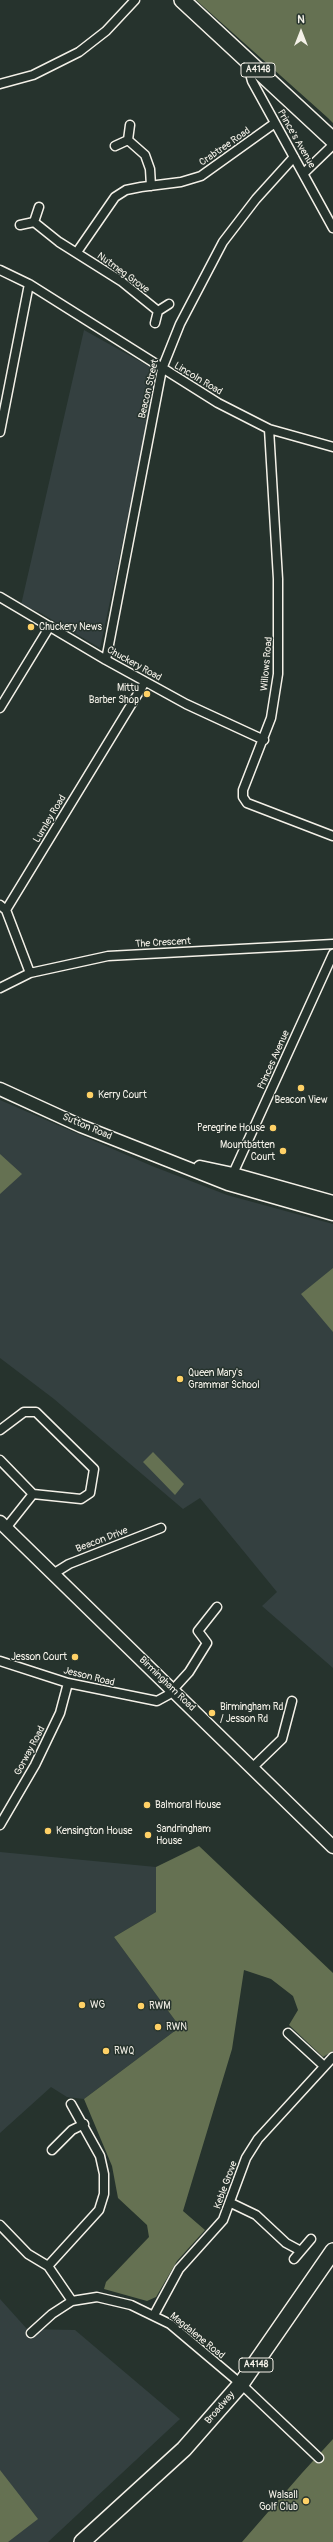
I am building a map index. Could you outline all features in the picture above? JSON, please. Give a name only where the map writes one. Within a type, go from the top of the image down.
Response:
[{"type":"highway","name":"A4148","points":[[182,0],[333,140]]},
{"type":"highway","name":"Broadway","points":[[82,2542],[184,2449],[241,2384],[333,2251]]},
{"type":"street","points":[[0,84],[33,75],[79,52],[106,31],[135,0]]},
{"type":"street","name":"Prince's Avenue","points":[[246,59],[252,80],[333,228]]},
{"type":"street","name":"Crabtree Road","points":[[77,252],[115,197],[126,190],[181,182],[201,176],[275,123]]},
{"type":"street","points":[[128,140],[130,125]]},
{"type":"street","points":[[128,140],[145,155],[150,169],[151,186]]},
{"type":"street","points":[[115,146],[128,140]]},
{"type":"street","points":[[304,173],[333,145]]},
{"type":"street","name":"Beacon Street","points":[[106,660],[162,369],[180,324],[223,242],[256,198],[294,157]]},
{"type":"street","points":[[34,222],[39,207]]},
{"type":"street","points":[[34,222],[59,242],[77,252]]},
{"type":"street","points":[[20,225],[34,222]]},
{"type":"street","name":"Nutmeg Grove","points":[[77,252],[121,281],[158,311]]},
{"type":"street","name":"Lincoln Road","points":[[0,270],[29,284],[218,403],[269,429],[333,447]]},
{"type":"street","points":[[0,432],[29,284]]},
{"type":"street","points":[[155,323],[158,311],[169,304]]},
{"type":"street","name":"Willows Road","points":[[269,429],[278,579],[278,674],[271,718],[264,740],[243,790],[243,797],[247,803],[333,836]]},
{"type":"street","name":"Chuckery Road","points":[[0,597],[145,682],[186,704],[264,740]]},
{"type":"street","points":[[0,708],[50,626]]},
{"type":"street","name":"Lumley Road","points":[[30,973],[3,908],[145,682]]},
{"type":"street","name":"The Crescent","points":[[0,988],[30,973],[108,956],[333,944]]},
{"type":"street","name":"Princes Avenue","points":[[231,1179],[333,954]]},
{"type":"street","name":"Sutton Road","points":[[0,1089],[81,1126],[175,1162],[231,1179],[333,1214]]},
{"type":"street","name":"Sutton Road","points":[[231,1179],[333,1202]]},
{"type":"street","points":[[0,1430],[24,1412],[36,1412],[94,1469],[90,1493],[81,1499],[33,1494],[0,1460]]},
{"type":"street","points":[[3,1525],[33,1494]]},
{"type":"street","name":"Birmingham Road","points":[[3,1525],[333,1847]]},
{"type":"street","name":"Beacon Drive","points":[[53,1574],[69,1564],[161,1528]]},
{"type":"street","name":"Jesson Road","points":[[0,1661],[68,1683],[157,1701],[173,1690],[189,1672],[207,1643],[198,1632],[217,1607]]},
{"type":"street","name":"Gorway Road","points":[[0,1825],[35,1765],[60,1713],[68,1683]]},
{"type":"street","points":[[252,1768],[282,1739],[292,1701]]},
{"type":"street","points":[[288,2033],[324,2066]]},
{"type":"street","name":"Keble Grove","points":[[154,2315],[179,2269],[224,2220],[246,2158],[258,2139],[333,2057]]},
{"type":"street","points":[[48,2266],[99,2210],[103,2200],[103,2168],[84,2124],[71,2104]]},
{"type":"street","points":[[52,2150],[72,2130],[84,2124]]},
{"type":"street","points":[[231,2203],[256,2215],[286,2243],[299,2250]]},
{"type":"street","points":[[0,2225],[28,2254],[48,2266],[72,2301]]},
{"type":"street","points":[[294,2259],[299,2250],[311,2239]]},
{"type":"street","name":"Magdalene Road","points":[[31,2333],[52,2314],[72,2301],[97,2297],[108,2298],[131,2305],[170,2324],[241,2384]]},
{"type":"street","points":[[241,2384],[319,2458]]},
{"type":"shaded area","points":[[84,330],[159,372],[100,648],[39,612],[21,605]]},
{"type":"shaded area","name":"Queen Mary's Grammar School","points":[[0,1100],[152,1166],[227,1195],[333,1224],[333,1668],[262,1606],[277,1592],[200,1498],[183,1509],[54,1399],[0,1358]]},
{"type":"shaded area","points":[[0,1852],[156,1867],[156,1912],[114,1937],[180,2027],[84,2099],[67,2097],[51,2087],[0,2133]]},
{"type":"shaded area","points":[[0,2299],[27,2329],[75,2330],[180,2419],[48,2542],[0,2542]]},
{"type":"green space","points":[[196,0],[333,0],[333,123],[328,118]]},
{"type":"green space","points":[[0,1154],[22,1174],[0,1194]]},
{"type":"green space","points":[[333,1268],[333,1332],[301,1294]]},
{"type":"green space","points":[[153,1452],[184,1484],[175,1495],[143,1462]]},
{"type":"green space","points":[[199,1846],[333,1973],[333,2051],[323,2057],[289,2025],[298,2010],[293,1996],[271,1979],[244,1970],[232,2049],[183,2211],[205,2230],[177,2261],[156,2297],[147,2301],[104,2289],[106,2282],[149,2237],[147,2225],[118,2198],[112,2166],[84,2099],[180,2027],[114,1937],[156,1912],[156,1867]]},
{"type":"green space","name":"Walsall Golf Club","points":[[333,2439],[333,2542],[242,2542],[302,2473]]},
{"type":"green space","points":[[0,2470],[38,2519],[8,2542],[0,2542]]},
{"type":"place","name":"Chuckery News","points":[[31,627]]},
{"type":"place","name":"Mittu Barber Shop","points":[[147,694]]},
{"type":"place","name":"Beacon View","points":[[301,1088]]},
{"type":"place","name":"Kerry Court","points":[[90,1095]]},
{"type":"place","name":"Peregrine House","points":[[273,1128]]},
{"type":"place","name":"Mountbatten Court","points":[[283,1151]]},
{"type":"place","name":"Queen Mary's Grammar School","points":[[180,1379]]},
{"type":"place","name":"Jesson Court","points":[[75,1657]]},
{"type":"place","name":"Birmingham Rd / Jesson Rd","points":[[212,1713]]},
{"type":"place","name":"Balmoral House","points":[[147,1805]]},
{"type":"place","name":"Kensington House","points":[[48,1831]]},
{"type":"place","name":"Sandringham House","points":[[148,1835]]},
{"type":"place","name":"WG","points":[[82,2005]]},
{"type":"place","name":"RWM","points":[[141,2006]]},
{"type":"place","name":"RWN","points":[[158,2027]]},
{"type":"place","name":"RWQ","points":[[106,2051]]},
{"type":"place","name":"Walsall Golf Club","points":[[306,2501]]}]
